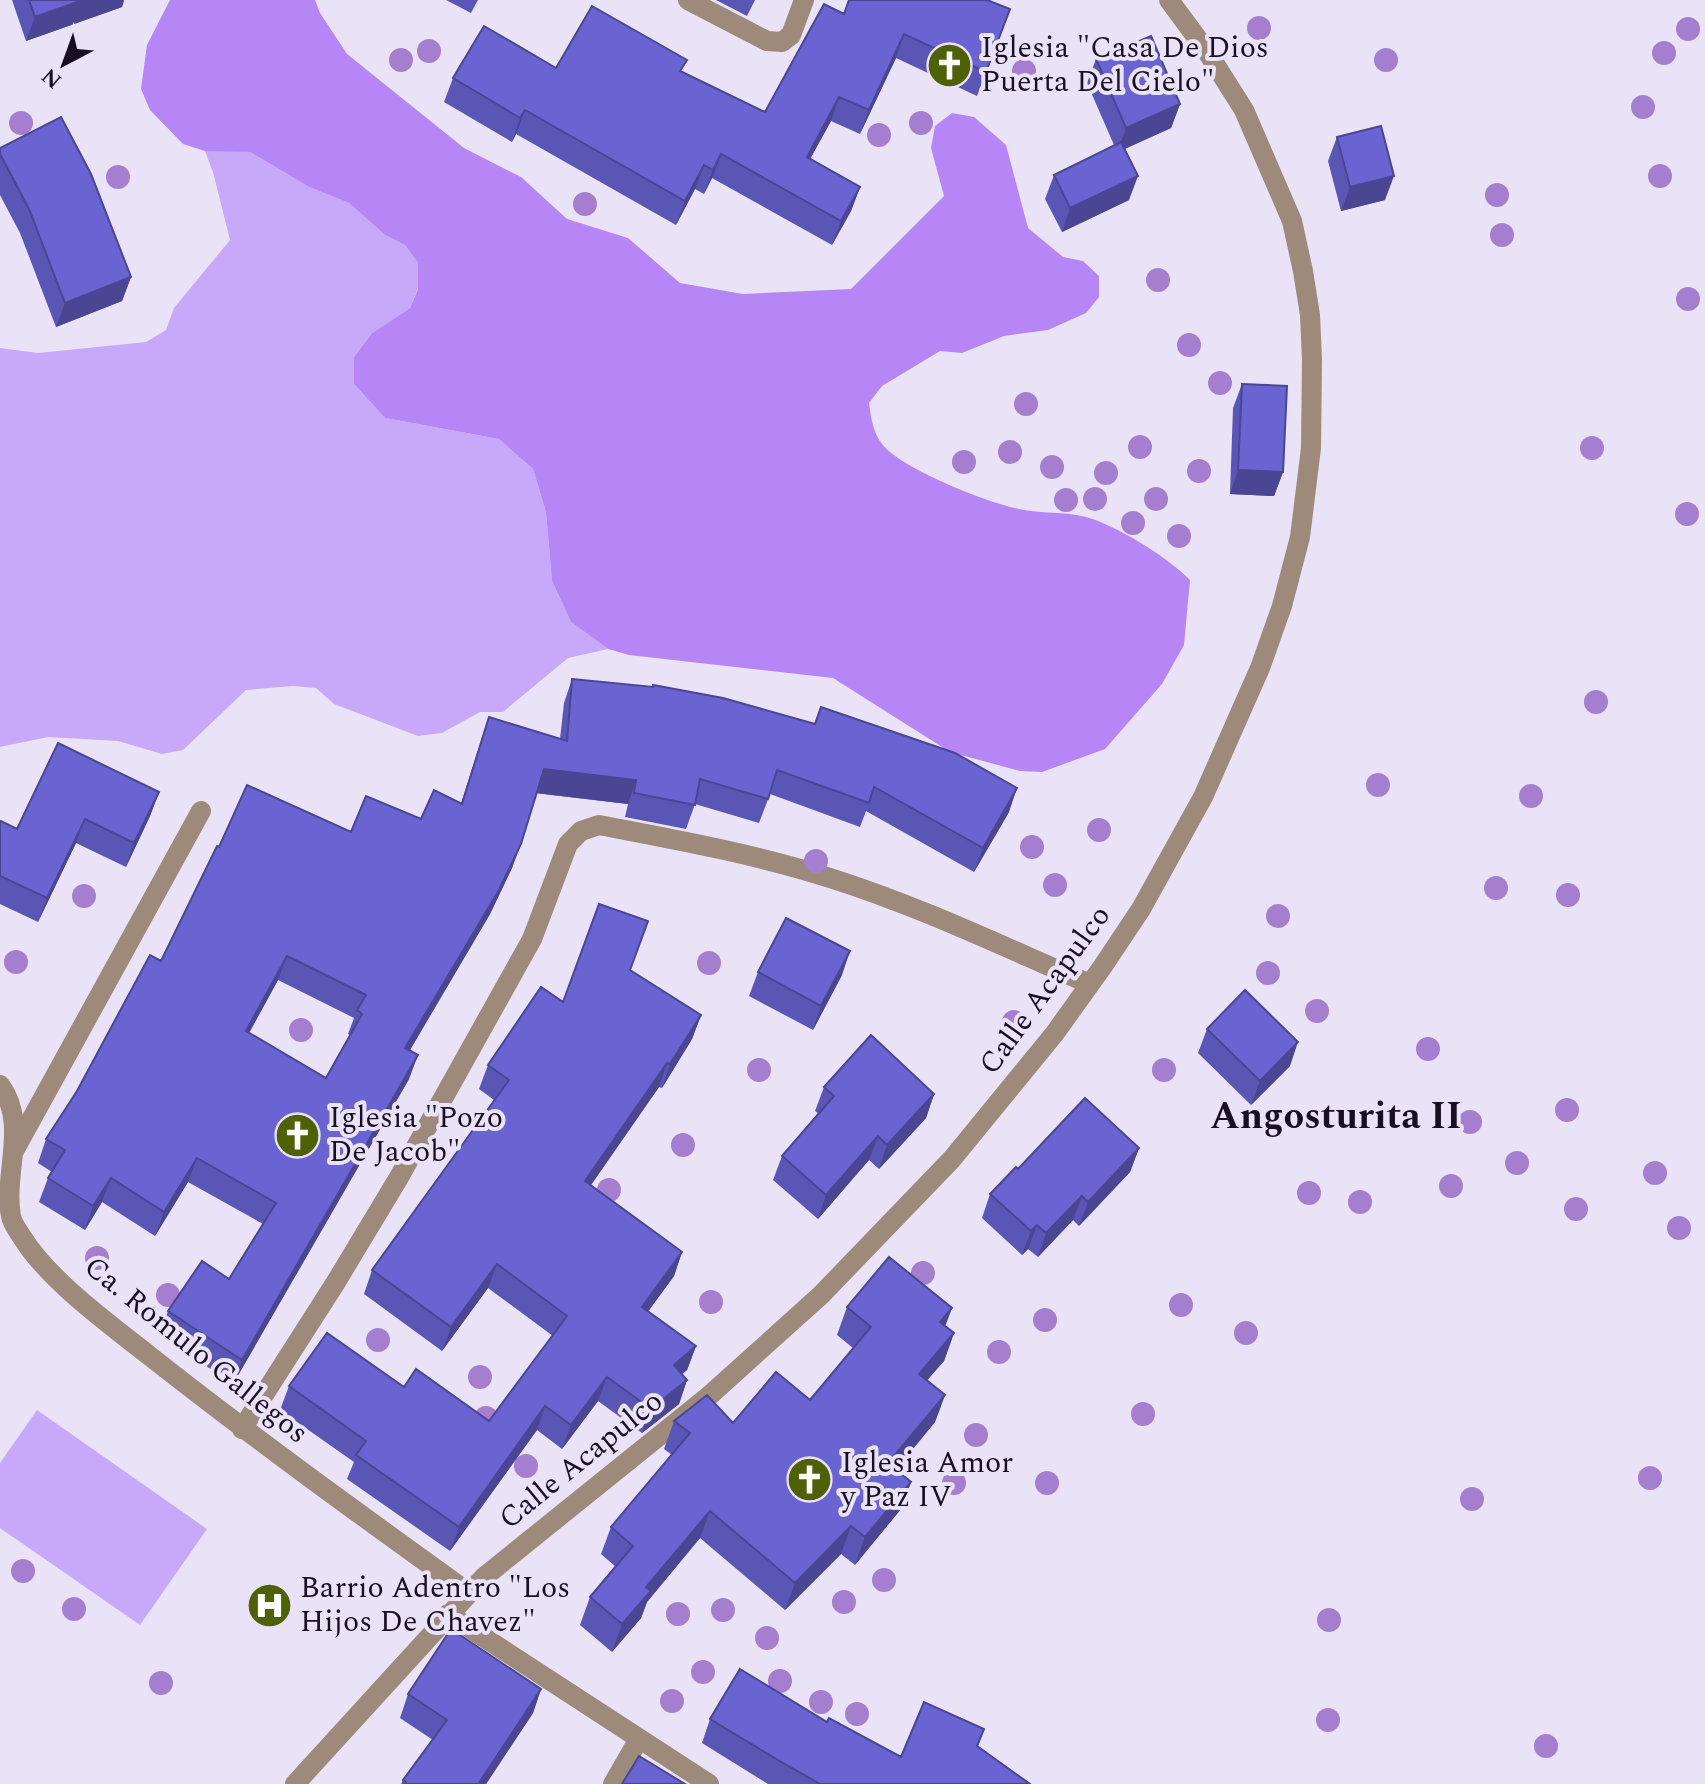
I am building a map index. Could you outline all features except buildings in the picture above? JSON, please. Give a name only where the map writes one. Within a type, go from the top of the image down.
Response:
[{"type":"street","points":[[688,0],[767,41],[782,42],[791,35],[804,0]]},
{"type":"street","name":"Calle Acapulco","points":[[295,1784],[484,1577],[710,1395],[821,1295],[952,1159],[1045,1045],[1090,984],[1141,909],[1209,784],[1255,681],[1282,606],[1300,537],[1311,448],[1310,315],[1292,221],[1244,110],[1206,50],[1169,0]]},
{"type":"street","points":[[14,1151],[201,811]]},
{"type":"street","points":[[242,1429],[398,1179],[532,939],[568,844],[581,831],[599,825],[742,853],[832,878],[935,917],[1090,984]]},
{"type":"street","name":"Ca. Romulo Gallegos","points":[[0,1085],[12,1106],[14,1151],[11,1218],[40,1261],[92,1310],[242,1429],[469,1593]]},
{"type":"street","points":[[448,1614],[709,1784]]},
{"type":"street","points":[[613,1784],[639,1739]]},
{"type":"shaded area","points":[[170,0],[315,0],[347,54],[464,148],[521,177],[567,219],[628,238],[680,283],[743,294],[851,289],[944,196],[931,148],[935,126],[952,113],[974,117],[1006,145],[1028,228],[1063,257],[1083,261],[1099,276],[1099,297],[1086,313],[1048,330],[1004,336],[962,353],[940,351],[882,386],[869,403],[874,430],[892,453],[925,474],[987,500],[1019,509],[1078,515],[1098,521],[1141,543],[1181,571],[1190,580],[1184,645],[1162,684],[1105,749],[1042,772],[1020,771],[950,752],[833,678],[629,655],[608,649],[571,622],[552,581],[546,512],[533,469],[499,439],[385,418],[354,384],[354,357],[372,333],[410,308],[418,289],[418,263],[405,245],[385,235],[349,203],[309,187],[250,152],[205,151],[183,144],[150,110],[141,89],[147,45]]},
{"type":"shaded area","points":[[205,151],[250,152],[309,187],[349,203],[385,235],[405,245],[418,263],[418,288],[410,308],[372,333],[354,357],[354,384],[385,418],[499,439],[533,469],[546,512],[552,581],[571,622],[608,649],[568,658],[503,712],[480,712],[442,733],[418,736],[334,704],[316,688],[293,686],[246,690],[183,750],[162,754],[118,741],[48,737],[0,747],[0,348],[38,353],[146,342],[166,330],[174,308],[230,240]]},
{"type":"shaded area","points":[[37,1410],[207,1529],[140,1625],[0,1528],[0,1463]]},
{"type":"place","name":"Iglesia \"Casa De Dios Puerta Del Cielo\"","points":[[950,65]]},
{"type":"place","name":"Iglesia \"Pozo De Jacob\"","points":[[298,1135]]},
{"type":"place","name":"Iglesia Amor y Paz IV","points":[[810,1480]]},
{"type":"place","name":"Barrio Adentro \"Los Hijos De Chavez\"","points":[[269,1605]]},
{"type":"district","name":"Angosturita II","points":[[1336,1117]]}]
